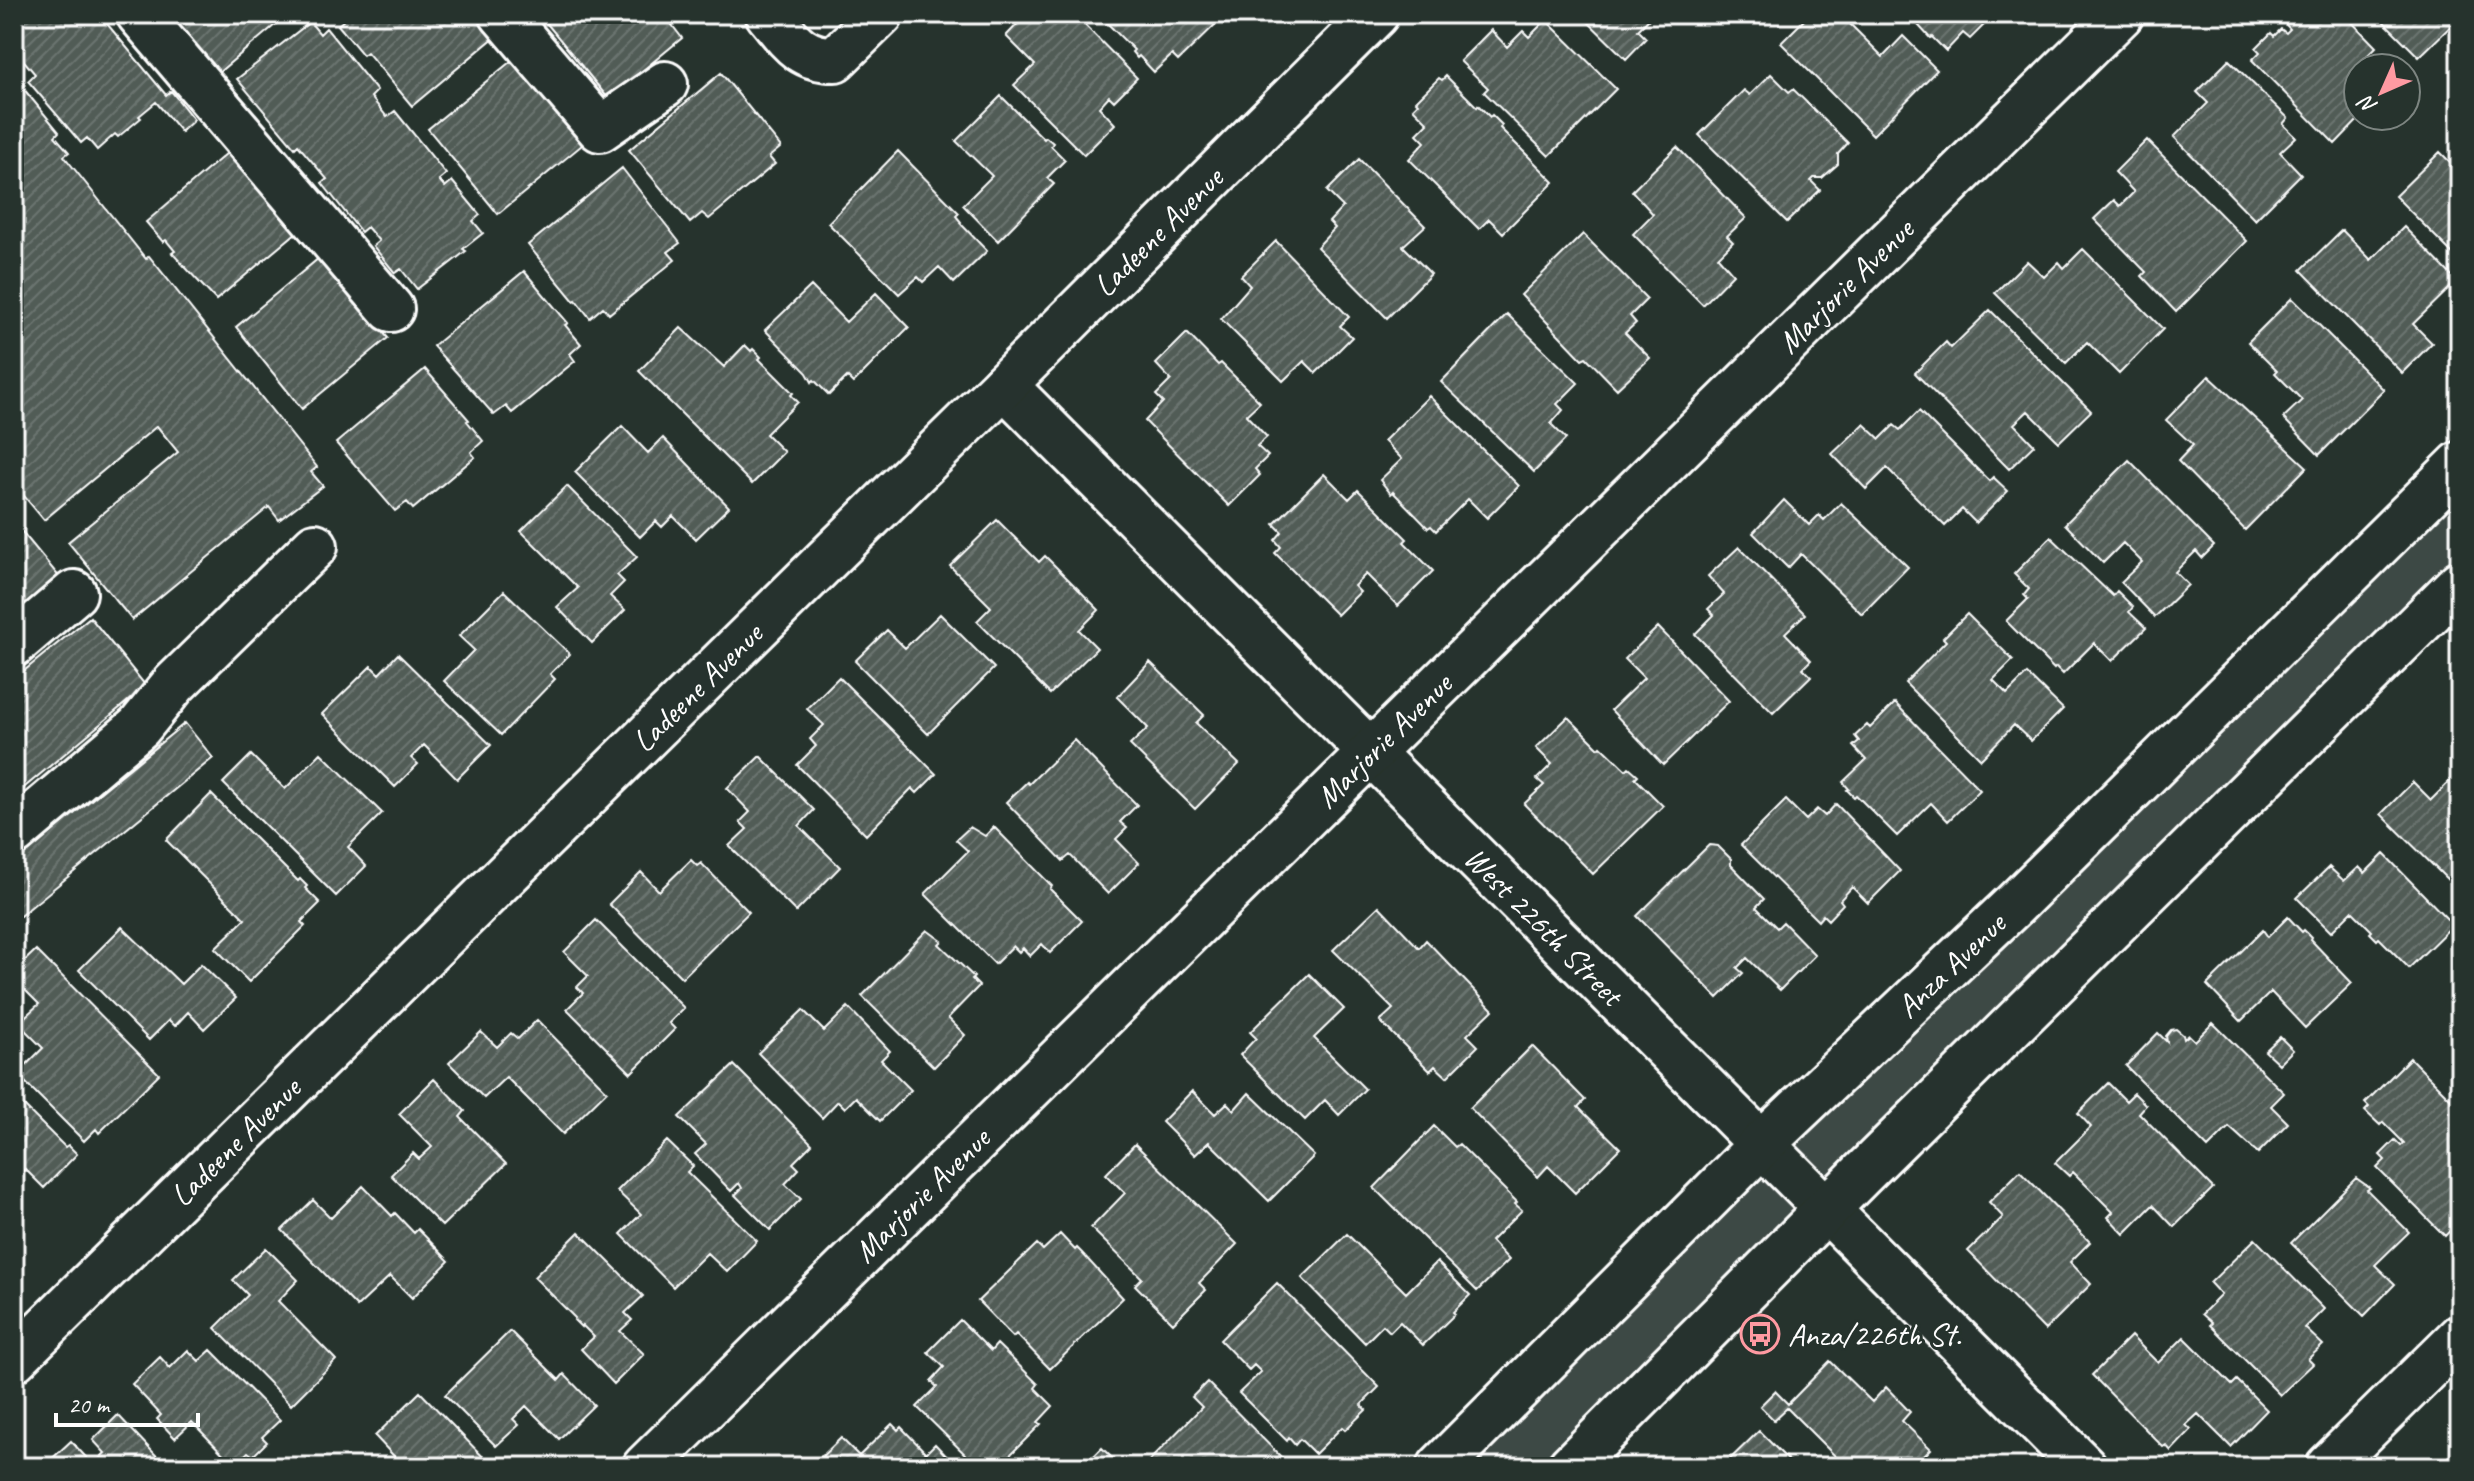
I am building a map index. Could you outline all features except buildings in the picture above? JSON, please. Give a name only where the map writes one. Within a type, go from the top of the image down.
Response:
[{"type":"street","points":[[139,14],[391,309]]},
{"type":"street","points":[[502,14],[600,129],[665,84]]},
{"type":"street","points":[[768,14],[798,50],[820,59],[835,59],[881,14]]},
{"type":"street","name":"Ladeene Avenue","points":[[14,1359],[1004,385],[1376,14]]},
{"type":"street","name":"Marjorie Avenue","points":[[645,1467],[2121,14]]},
{"type":"street","name":"West 226th Street","points":[[1004,385],[2084,1467]]},
{"type":"street","name":"Anza Avenue","points":[[1440,1467],[1762,1144],[2013,906],[2460,464]]},
{"type":"street","points":[[14,833],[139,727],[174,684],[315,546]]},
{"type":"street","points":[[1570,1467],[1826,1209],[2460,583]]},
{"type":"street","points":[[14,644],[74,593]]},
{"type":"street","points":[[2328,1467],[2460,1337]]},
{"type":"shaded area","points":[[2460,456],[2460,580],[1572,1467],[1440,1467]]},
{"type":"place","name":"Anza/226th St.","points":[[1760,1334]]}]
